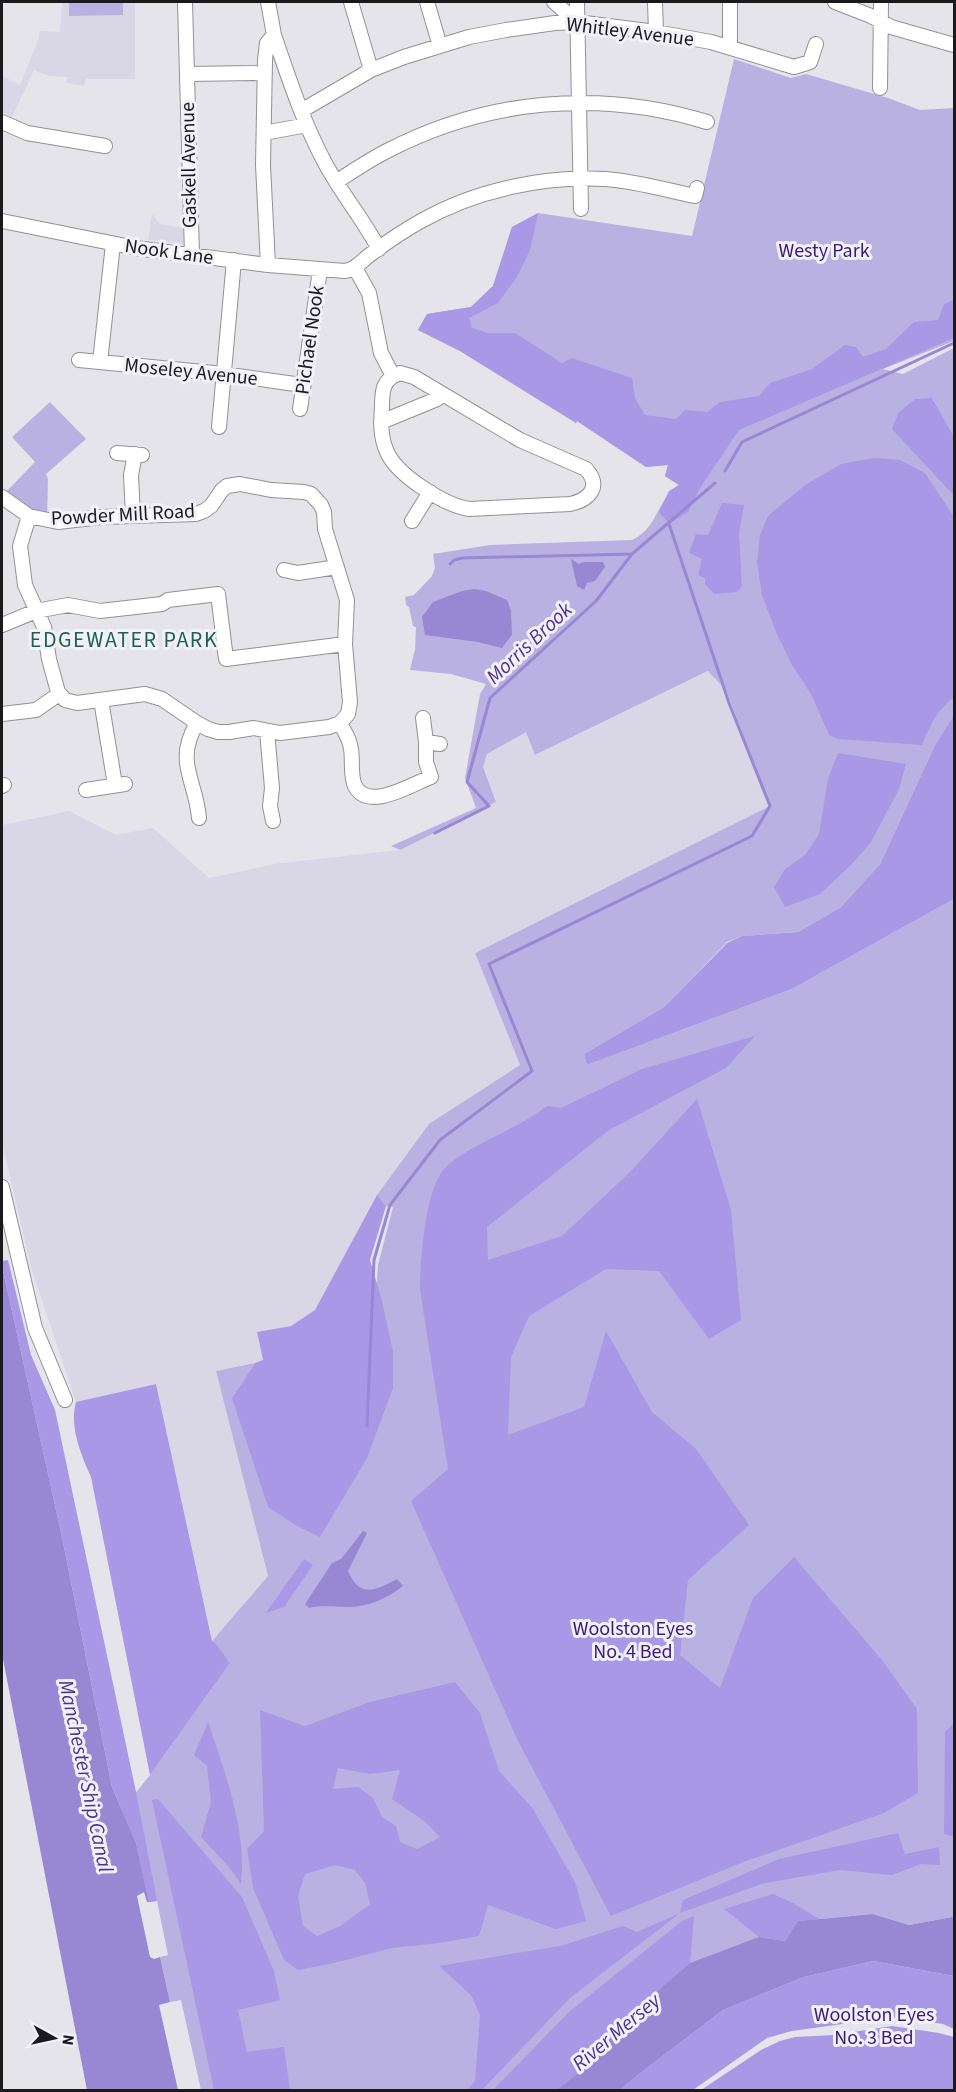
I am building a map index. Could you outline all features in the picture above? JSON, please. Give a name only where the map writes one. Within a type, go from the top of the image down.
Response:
[{"type":"street","name":"Gaskell Avenue","points":[[186,2],[192,255]]},
{"type":"street","points":[[268,2],[274,35],[307,125],[336,182],[369,229],[379,249]]},
{"type":"street","points":[[351,2],[371,70]]},
{"type":"street","points":[[427,2],[440,46]]},
{"type":"street","points":[[554,2],[577,22]]},
{"type":"street","points":[[577,2],[581,209]]},
{"type":"street","points":[[655,2],[656,32]]},
{"type":"street","points":[[730,2],[730,47]]},
{"type":"street","points":[[835,2],[891,27],[954,45]]},
{"type":"street","points":[[880,88],[881,2]]},
{"type":"street","name":"Whitley Avenue","points":[[301,111],[371,70],[440,46],[506,30],[577,22],[656,32],[730,47],[794,67],[810,62],[816,44]]},
{"type":"street","points":[[268,265],[263,165],[265,73],[267,43],[274,35]]},
{"type":"street","name":"Gaskell Avenue","points":[[187,74],[265,73]]},
{"type":"street","points":[[336,182],[389,150],[449,124],[490,112],[523,106],[579,101],[643,107],[707,122]]},
{"type":"street","points":[[2,122],[27,133],[105,145]]},
{"type":"street","points":[[264,133],[307,125]]},
{"type":"street","points":[[393,376],[381,353],[369,294],[355,268],[406,230],[465,200],[529,183],[608,179],[695,196],[697,188]]},
{"type":"street","name":"Nook Lane","points":[[2,221],[94,238],[113,244],[192,255],[320,270],[337,271],[355,268]]},
{"type":"street","points":[[100,362],[113,244]]},
{"type":"street","points":[[219,427],[234,260]]},
{"type":"street","name":"Pichael Nook","points":[[300,409],[320,270]]},
{"type":"street","name":"Moseley Avenue","points":[[79,360],[224,374],[302,385]]},
{"type":"street","points":[[407,374],[442,394],[520,440],[586,469],[591,475],[593,488],[591,493],[585,500],[570,504],[468,509],[453,505],[430,492],[398,469],[387,453],[381,436],[382,392],[384,385],[393,376],[407,374]]},
{"type":"street","points":[[381,423],[437,399],[442,394]]},
{"type":"street","points":[[117,453],[139,454],[131,475],[133,516]]},
{"type":"street","name":"Powder Mill Road","points":[[2,497],[29,516],[58,522],[101,517],[196,514],[211,506],[222,490],[233,484],[304,492],[311,495],[321,505],[324,512],[325,529],[346,600],[345,644],[350,702],[348,714],[340,723]]},
{"type":"street","points":[[411,522],[430,492]]},
{"type":"street","name":"Powder Mill Road","points":[[29,516],[20,546],[21,565],[25,585],[44,627],[49,658],[60,694]]},
{"type":"street","points":[[284,570],[298,573],[337,567]]},
{"type":"street","points":[[2,625],[36,611],[68,605],[100,611],[162,604],[168,600],[218,594],[226,659],[345,644]]},
{"type":"street","points":[[2,714],[36,710],[60,694],[65,700],[77,703],[138,693],[154,696],[170,703],[198,723],[218,732],[254,728],[280,733],[329,727],[340,723],[351,749],[354,785],[362,794],[374,798],[431,777],[426,762],[423,718]]},
{"type":"street","points":[[86,790],[120,784],[101,700]]},
{"type":"street","points":[[198,723],[186,749],[186,766],[198,806],[199,818]]},
{"type":"street","points":[[267,731],[272,788],[270,806],[273,821]]},
{"type":"street","points":[[426,742],[440,744]]},
{"type":"street","points":[[2,1187],[35,1328],[65,1400]]},
{"type":"shaded area","points":[[62,2],[135,2],[135,79],[86,79],[84,86],[66,83],[67,77],[49,76],[34,70],[12,117],[2,112],[2,76],[20,85],[40,31],[60,32]]},
{"type":"shaded area","points":[[152,214],[160,224],[184,228],[184,244],[148,240]]},
{"type":"shaded area","points":[[709,671],[721,685],[770,806],[475,953],[520,1065],[429,1125],[377,1195],[315,1310],[291,1326],[257,1332],[263,1361],[216,1371],[268,1576],[212,1641],[156,1384],[76,1402],[32,1271],[2,1143],[2,825],[69,811],[116,835],[153,828],[209,878],[274,864],[399,850],[496,802],[483,767],[487,754],[526,731],[536,755]]},
{"type":"green space","points":[[69,2],[123,2],[123,15],[69,16]]},
{"type":"green space","name":"Woolston Eyes No. 4 Bed","points":[[734,59],[791,78],[806,74],[888,98],[920,110],[954,108],[954,341],[883,369],[903,374],[954,348],[954,436],[932,398],[898,413],[893,429],[954,496],[954,715],[935,745],[880,864],[841,907],[798,932],[742,936],[727,942],[664,1007],[584,1054],[587,1065],[792,989],[954,899],[954,1919],[952,1917],[909,1925],[873,1914],[798,1921],[785,1941],[759,1937],[556,2090],[201,2090],[181,2000],[170,2002],[160,1957],[168,1955],[157,1901],[149,1902],[136,1843],[122,1810],[150,1775],[230,1663],[212,1641],[268,1576],[216,1371],[255,1363],[232,1398],[375,1308],[378,1265],[393,1207],[386,1206],[377,1195],[429,1124],[520,1065],[475,953],[770,806],[715,661],[721,685],[708,671],[535,755],[526,732],[487,754],[483,767],[496,802],[400,850],[391,846],[476,808],[465,778],[480,694],[486,684],[451,674],[410,670],[415,649],[416,627],[413,626],[405,597],[414,595],[432,576],[435,568],[433,554],[490,545],[632,540],[648,528],[671,491],[679,485],[665,476],[668,465],[646,467],[577,421],[576,423],[460,351],[418,330],[427,314],[471,307],[493,286],[512,227],[538,213],[692,236]]},
{"type":"green space","points":[[538,213],[530,250],[517,277],[498,303],[469,318],[472,328],[488,333],[515,333],[562,363],[572,358],[632,378],[635,398],[645,415],[676,419],[685,410],[707,412],[720,402],[759,396],[770,383],[812,369],[845,345],[856,347],[863,357],[886,349],[914,322],[938,320],[944,304],[954,300],[954,338],[739,430],[702,485],[688,512],[669,524],[659,512],[669,491],[679,485],[665,476],[668,465],[646,467],[577,421],[576,423],[460,351],[418,330],[427,314],[471,307],[493,286],[512,227]]},
{"type":"green space","points":[[932,398],[954,436],[954,496],[892,429],[898,413],[915,399]]},
{"type":"green space","points":[[50,402],[86,439],[46,474],[48,479],[47,520],[2,496],[35,462],[12,437]]},
{"type":"green space","points":[[874,458],[900,460],[925,473],[954,517],[954,697],[935,718],[922,745],[838,739],[829,735],[812,696],[791,663],[776,632],[762,595],[757,563],[760,535],[768,516],[805,485],[841,464]]},
{"type":"green space","points":[[722,503],[744,505],[739,533],[742,586],[737,592],[714,594],[705,584],[705,578],[698,575],[702,559],[689,553],[696,534],[708,535]]},
{"type":"green space","points":[[954,715],[954,899],[792,989],[587,1065],[584,1054],[664,1007],[727,943],[742,936],[798,932],[841,907],[880,864],[935,745]]},
{"type":"green space","points":[[838,753],[906,764],[899,789],[871,842],[852,864],[820,894],[785,907],[774,887],[785,869],[805,855],[819,834],[828,779]]},
{"type":"green space","points":[[755,1036],[726,1068],[609,1130],[487,1227],[488,1260],[562,1236],[630,1172],[697,1099],[731,1210],[741,1320],[709,1339],[659,1271],[606,1269],[529,1316],[511,1357],[508,1435],[584,1407],[606,1331],[652,1412],[696,1449],[749,1525],[688,1580],[680,1655],[720,1688],[753,1598],[794,1557],[882,1660],[917,1709],[918,1793],[884,1813],[741,1863],[611,1916],[518,1741],[411,1501],[448,1469],[420,1290],[425,1227],[432,1193],[438,1179],[446,1167],[466,1152],[518,1125],[547,1106],[561,1108],[642,1069]]},
{"type":"green space","points":[[377,1195],[386,1206],[370,1260],[393,1352],[393,1388],[367,1458],[320,1537],[297,1526],[268,1507],[232,1398],[255,1363],[263,1360],[257,1332],[291,1326],[315,1310]]},
{"type":"green space","points":[[8,1260],[31,1355],[55,1410],[157,1901],[149,1902],[136,1843],[112,1787],[62,1537],[2,1266],[2,1261]]},
{"type":"green space","points":[[156,1384],[212,1641],[230,1663],[150,1775],[91,1477],[80,1450],[75,1430],[74,1411],[76,1402]]},
{"type":"green space","points":[[304,1559],[313,1565],[284,1607],[266,1613]]},
{"type":"green space","points":[[455,1682],[480,1713],[499,1771],[533,1809],[575,1882],[586,1921],[556,1929],[488,1905],[479,1936],[392,1948],[298,1970],[284,1960],[253,1888],[247,1849],[264,1831],[260,1710],[305,1726],[370,1702]],"holes":[[[338,1768],[370,1774],[400,1770],[392,1799],[424,1821],[440,1837],[417,1849],[400,1842],[396,1826],[382,1817],[373,1798],[358,1787],[333,1789]],[[335,1865],[355,1870],[365,1883],[370,1904],[340,1926],[317,1936],[303,1926],[298,1896],[305,1874]]]},
{"type":"green space","points":[[208,1722],[238,1822],[241,1842],[241,1884],[229,1867],[201,1837],[211,1802],[207,1766],[194,1755]]},
{"type":"green space","points":[[954,1723],[954,1837],[944,1834],[945,1732]]},
{"type":"green space","points":[[158,1799],[242,1897],[274,1971],[280,2000],[238,2010],[247,2052],[284,2047],[290,2090],[214,2090],[152,1800]]},
{"type":"green space","points":[[898,1833],[905,1854],[939,1847],[940,1865],[921,1864],[892,1875],[840,1870],[765,1883],[680,1913],[683,1900],[779,1859]]},
{"type":"green space","points":[[773,1894],[819,1919],[798,1921],[785,1941],[759,1937],[724,1909]]},
{"type":"green space","points":[[680,1913],[570,1998],[482,2090],[467,2090],[475,2081],[480,2015],[471,1995],[439,1966],[560,1946],[623,1926],[637,1932]]},
{"type":"green space","points":[[694,1916],[690,1963],[594,2046],[595,2059],[556,2090],[493,2090],[569,2012],[682,1921]]},
{"type":"green space","points":[[873,1961],[954,1976],[954,2029],[943,2024],[893,2017],[792,2031],[767,2038],[693,2090],[620,2090],[723,2010],[804,1977]]},
{"type":"green space","points":[[892,2026],[954,2037],[954,2090],[701,2090],[761,2050],[780,2041],[795,2037],[834,2035]]},
{"type":"water","points":[[571,559],[579,564],[603,562],[605,567],[595,581],[587,583],[584,590],[577,586]]},
{"type":"water","points":[[474,589],[486,591],[507,600],[511,611],[512,635],[502,648],[478,642],[425,635],[422,617],[433,602]]},
{"type":"water","name":"Manchester Ship Canal","points":[[2,1266],[62,1537],[112,1787],[136,1843],[149,1902],[144,1892],[137,1896],[150,1957],[154,1959],[160,1957],[170,2002],[159,2005],[178,2090],[87,2090],[2,1654]]},
{"type":"water","points":[[363,1531],[367,1533],[348,1571],[353,1580],[358,1586],[369,1590],[397,1579],[403,1586],[384,1598],[363,1606],[309,1608],[305,1604],[332,1563],[341,1559]]},
{"type":"water","name":"River Mersey","points":[[873,1914],[909,1925],[952,1917],[954,1919],[954,1976],[873,1961],[804,1977],[723,2010],[620,2090],[556,2090],[595,2060],[594,2046],[690,1963],[759,1937],[785,1941],[798,1921]]},
{"type":"waterway","name":"Morris Brook","points":[[725,471],[742,442],[954,343]]},
{"type":"waterway","name":"Morris Brook","points":[[435,833],[489,806],[467,782],[490,698],[596,601],[632,554],[715,483]]},
{"type":"waterway","points":[[367,1426],[374,1260],[390,1205],[440,1140],[532,1071],[489,964],[752,836],[770,806],[729,703],[669,524]]},
{"type":"waterway","points":[[450,564],[462,558],[632,554]]},
{"type":"district","name":"EDGEWATER PARK","points":[[124,640]]},
{"type":"park label","name":"Westy Park","points":[[824,251]]},
{"type":"park label","name":"Woolston Eyes No. 3 Bed","points":[[874,2026]]}]
